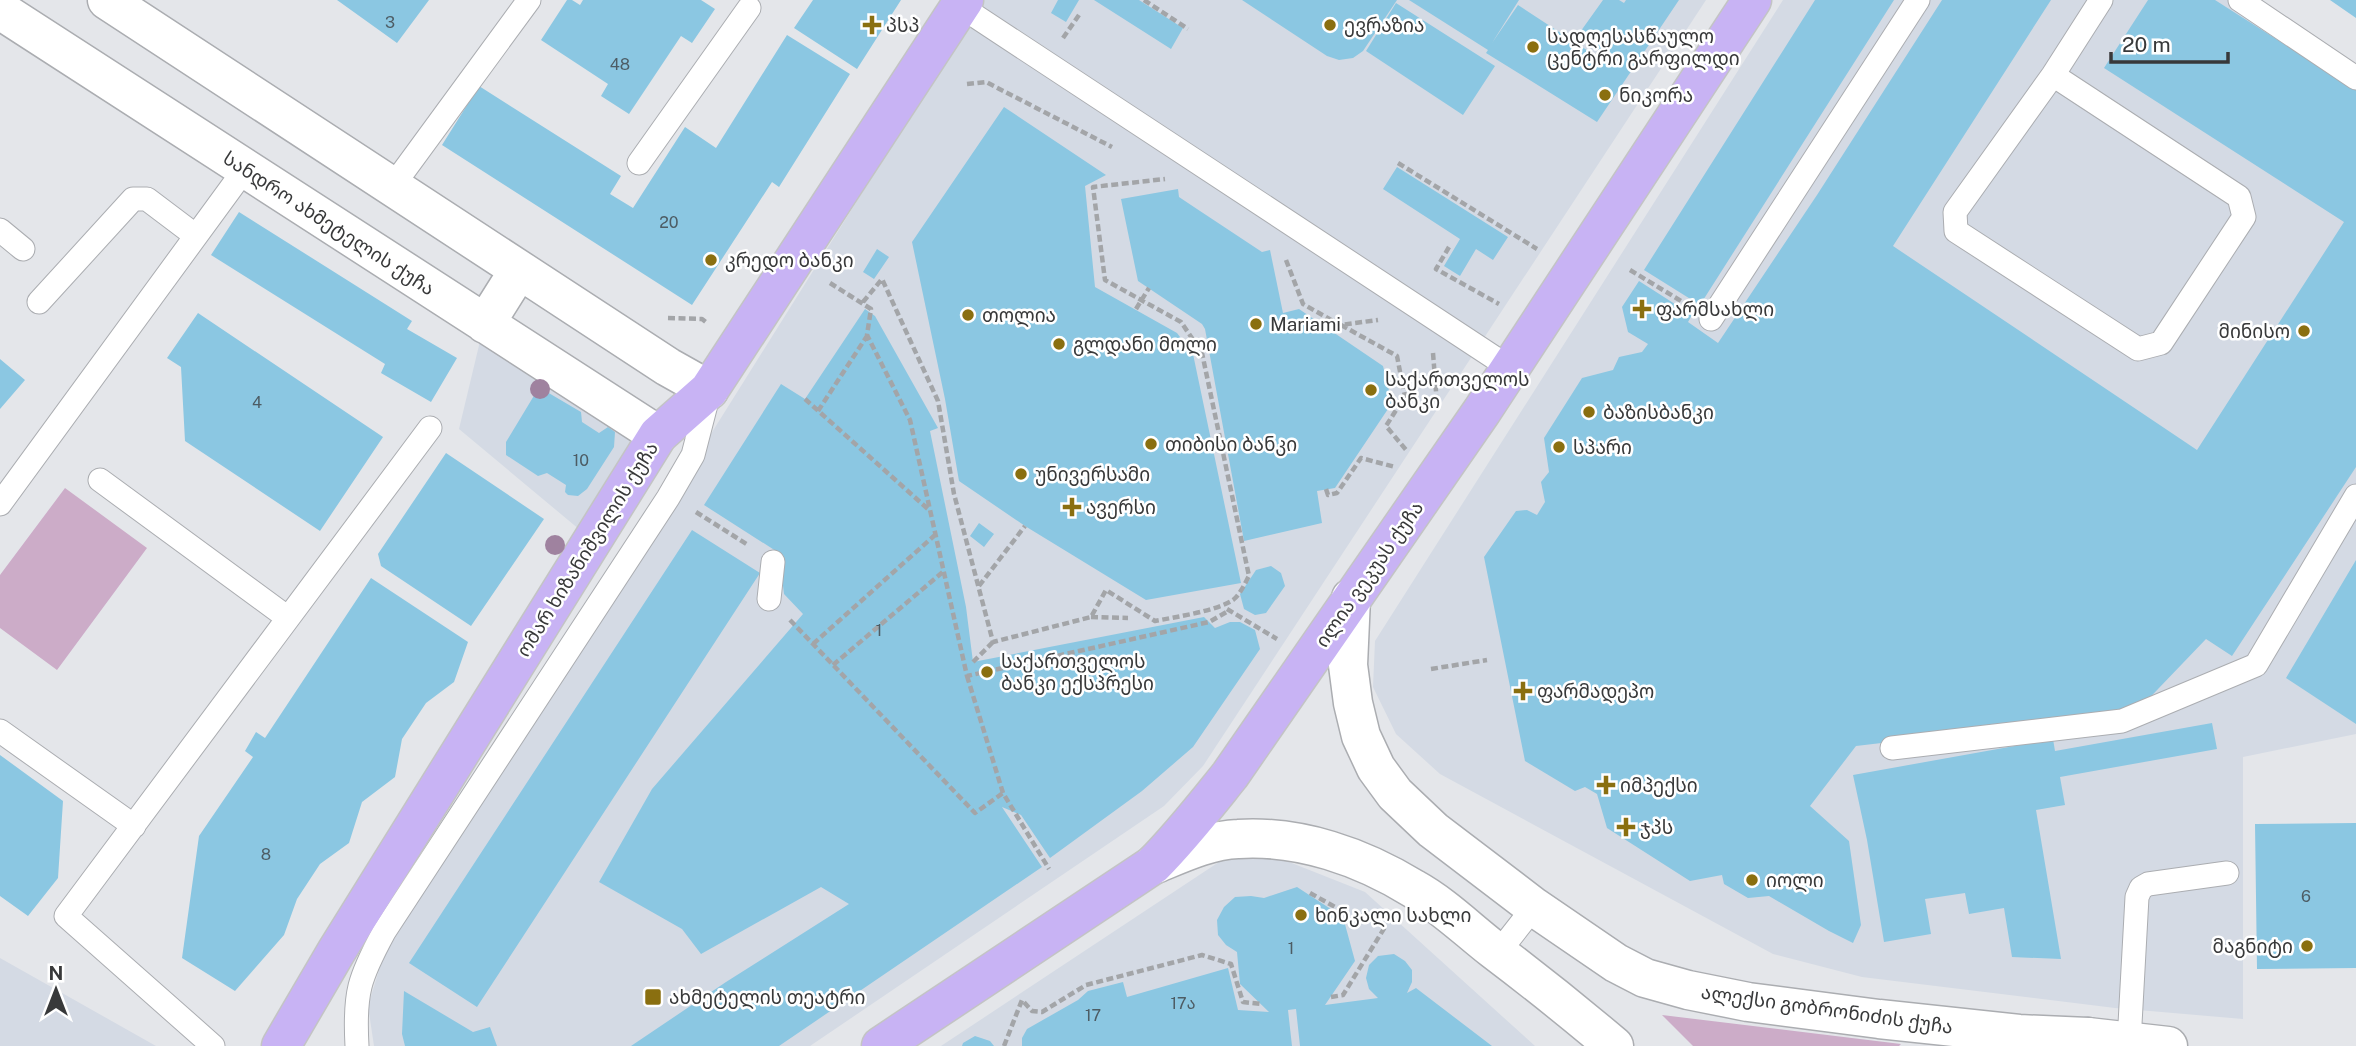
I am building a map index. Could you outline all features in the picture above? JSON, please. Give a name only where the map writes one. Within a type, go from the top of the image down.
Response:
[{"type":"main road","name":"ილია ვეკუას ქუჩა","points":[[881,1046],[1153,865],[1174,843],[1230,775],[1510,368],[1752,0]]},
{"type":"main road","points":[[119,3],[392,187],[668,367],[709,390]]},
{"type":"main road","name":"ომარ ხიზანიშვილის ქუჩა","points":[[281,1046],[336,952],[658,435],[709,390],[962,3]]},
{"type":"main road","name":"სანდრო ახმეტელის ქუჩა","points":[[1,12],[658,435]]},
{"type":"main road","points":[[485,324],[519,270]]},
{"type":"main road","name":"ალექსი გობრონიძის ქუჩა","points":[[1351,598],[1348,665],[1351,690],[1361,736],[1376,768],[1395,794],[1433,830],[1534,907],[1616,963],[1645,978],[1748,1002],[1878,1019],[2001,1040],[2168,1046]]},
{"type":"main road","points":[[1153,865],[1188,850],[1236,839],[1263,839],[1335,851],[1375,867],[1416,890],[1614,1046]]},
{"type":"lane","points":[[392,187],[529,0]]},
{"type":"lane","points":[[1702,314],[1918,0]]},
{"type":"lane","points":[[2053,75],[2239,197],[2245,218],[2161,343],[2138,348],[1956,231],[1955,212],[2053,75],[2101,0]]},
{"type":"lane","points":[[2239,0],[2356,78]]},
{"type":"lane","points":[[639,163],[747,3]]},
{"type":"lane","points":[[962,3],[1510,368]]},
{"type":"lane","points":[[0,504],[246,169]]},
{"type":"lane","points":[[39,302],[133,199],[147,199],[196,236]]},
{"type":"lane","points":[[0,230],[23,249]]},
{"type":"lane","points":[[357,1046],[357,995],[363,971],[384,932],[693,455],[709,390]]},
{"type":"lane","points":[[213,1046],[66,916],[430,428]]},
{"type":"lane","points":[[658,435],[693,455]]},
{"type":"lane","points":[[100,480],[288,618]]},
{"type":"lane","points":[[1892,748],[2123,721],[2256,665],[2356,496]]},
{"type":"lane","points":[[769,599],[773,562]]},
{"type":"lane","points":[[0,731],[134,826]]},
{"type":"lane","points":[[2109,1042],[2141,888],[2148,884],[2227,873]]},
{"type":"lane","points":[[1498,953],[1534,907]]},
{"type":"path","points":[[1144,0],[1188,29]]},
{"type":"path","points":[[967,84],[986,82],[1114,148]]},
{"type":"path","points":[[1398,163],[1537,249]]},
{"type":"path","points":[[1091,617],[1106,590],[1155,621],[1234,599],[1249,576],[1202,353],[1181,322],[1105,280],[1093,187],[1172,178],[1161,172]]},
{"type":"path","points":[[1449,247],[1436,269],[1499,304]]},
{"type":"path","points":[[1284,254],[1303,303],[1397,356],[1405,396],[1386,426],[1407,451]]},
{"type":"path","points":[[1630,270],[1702,314]]},
{"type":"path","points":[[863,302],[882,279],[938,401],[954,494],[993,642]]},
{"type":"path","points":[[818,411],[867,335],[872,309],[831,283]]},
{"type":"path","points":[[1136,309],[1149,288]]},
{"type":"path","points":[[1340,325],[1381,320]]},
{"type":"path","points":[[867,335],[910,420],[967,676],[1003,793],[1049,869]]},
{"type":"path","points":[[1422,346],[1433,352],[1437,405]]},
{"type":"path","points":[[1387,386],[1402,382]]},
{"type":"path","points":[[805,399],[930,512]]},
{"type":"path","points":[[1326,489],[1328,495],[1337,493],[1361,458],[1396,467]]},
{"type":"path","points":[[687,506],[773,562]]},
{"type":"path","points":[[979,586],[1025,526]]},
{"type":"path","points":[[813,644],[935,535]]},
{"type":"path","points":[[833,665],[944,572]]},
{"type":"path","points":[[769,599],[975,813],[1003,793]]},
{"type":"path","points":[[1220,605],[1280,641]]},
{"type":"path","points":[[967,676],[1209,622],[1230,610]]},
{"type":"path","points":[[973,662],[993,642],[1091,617],[1128,618]]},
{"type":"path","points":[[1431,669],[1487,660]]},
{"type":"path","points":[[1310,893],[1346,913]]},
{"type":"path","points":[[1331,997],[1343,995],[1385,928]]},
{"type":"path","points":[[1004,1046],[1022,1000],[1032,1011],[1042,1012],[1086,985],[1202,955],[1234,964],[1243,1002],[1261,1004]]},
{"type":"shaded area","points":[[983,0],[1706,0],[1203,766],[1164,806],[810,1046],[374,1046],[368,1006],[383,957]]},
{"type":"shaded area","points":[[1783,0],[2257,0],[2356,64],[2356,734],[2243,757],[2243,1019],[2115,1008],[1862,977],[1773,954],[1440,774],[1396,734],[1373,687],[1375,641]]},
{"type":"shaded area","points":[[481,337],[641,438],[580,530],[459,429]]},
{"type":"shaded area","points":[[65,488],[147,548],[57,670],[0,628],[0,575]]},
{"type":"shaded area","points":[[1274,856],[1365,892],[1535,1046],[941,1046],[1222,860]]},
{"type":"shaded area","points":[[0,958],[156,1046],[0,1046]]},
{"type":"shaded area","points":[[1662,1015],[1901,1044],[1693,1046]]},
{"type":"building","points":[[337,0],[429,0],[397,43]]},
{"type":"building","points":[[567,0],[580,5],[583,0],[701,0],[715,9],[692,43],[681,36],[629,114],[601,96],[608,84],[541,40]]},
{"type":"building","points":[[813,0],[901,0],[857,69],[794,28]]},
{"type":"building","points":[[1058,0],[1079,0],[1066,22],[1051,13]]},
{"type":"building","points":[[1094,0],[1139,0],[1183,28],[1171,49]]},
{"type":"building","name":"ევრაზია","points":[[1242,0],[1397,0],[1363,51],[1353,58],[1339,60],[1327,56]]},
{"type":"building","points":[[1409,0],[1519,0],[1492,43],[1518,5],[1602,60],[1605,55],[1578,35],[1603,0],[1619,0],[1624,3],[1626,0],[1679,0],[1597,122],[1486,53],[1488,50]]},
{"type":"building","points":[[1815,0],[1894,0],[1700,305],[1644,270]]},
{"type":"building","points":[[1942,0],[2051,0],[1893,246],[2197,450],[2344,222],[2104,68],[2148,0],[2215,0],[2356,90],[2356,467],[2232,656],[2206,639],[2135,713],[1856,746],[1810,806],[1849,841],[1861,925],[1853,943],[1769,896],[1748,898],[1724,884],[1722,875],[1690,881],[1607,828],[1597,794],[1585,787],[1575,791],[1525,761],[1484,557],[1516,511],[1527,510],[1537,515],[1545,502],[1541,482],[1549,472],[1544,438],[1582,378],[1613,370],[1619,357],[1642,352],[1648,344],[1628,332],[1622,307],[1639,281],[1692,315],[1688,322],[1718,343]]},
{"type":"building","points":[[2330,0],[2356,0],[2356,18]]},
{"type":"building","points":[[1396,3],[1495,66],[1463,115],[1366,51]]},
{"type":"building","points":[[787,35],[850,74],[779,187],[772,182],[692,305],[442,145],[479,86],[621,176],[610,194],[633,208],[685,127],[716,148]]},
{"type":"building","name":"გლდანი მოლი","points":[[1004,107],[1106,175],[1085,186],[1095,287],[1177,333],[1193,354],[1241,583],[1146,600],[1025,526],[959,481],[912,242]]},
{"type":"building","points":[[1397,167],[1508,237],[1493,260],[1476,249],[1460,276],[1444,266],[1460,239],[1383,189]]},
{"type":"building","points":[[1178,189],[1179,197],[1197,209],[1262,252],[1270,250],[1283,313],[1299,309],[1383,366],[1392,403],[1335,488],[1317,491],[1322,523],[1244,541],[1205,329],[1202,324],[1138,281],[1121,199]]},
{"type":"building","points":[[239,212],[412,321],[407,329],[457,358],[431,402],[381,373],[385,364],[211,255]]},
{"type":"building","points":[[877,249],[889,257],[874,279],[863,272]]},
{"type":"building","points":[[865,309],[875,316],[938,428],[930,431],[966,607],[973,662],[1204,617],[1215,628],[1230,622],[1240,622],[1255,630],[1260,649],[1193,747],[1142,791],[1050,858],[1021,815],[1002,807],[1042,867],[779,1046],[631,1046],[849,904],[821,887],[701,954],[682,929],[599,882],[652,789],[803,614],[784,594],[779,553],[704,505],[781,384],[805,399]]},
{"type":"building","points":[[198,313],[383,437],[320,531],[185,441],[181,367],[167,358]]},
{"type":"building","points":[[0,359],[25,380],[0,409]]},
{"type":"building","points":[[547,392],[581,412],[582,422],[599,433],[608,427],[615,432],[614,447],[587,489],[578,496],[568,495],[565,492],[566,485],[547,473],[538,476],[506,455],[506,442],[535,394]]},
{"type":"building","points":[[446,453],[544,519],[471,626],[381,566],[378,554]]},
{"type":"building","points":[[979,523],[994,534],[984,547],[970,536]]},
{"type":"building","points":[[692,530],[760,573],[477,1007],[409,963]]},
{"type":"building","points":[[2356,560],[2356,724],[2286,678]]},
{"type":"building","points":[[1271,566],[1281,573],[1285,586],[1266,613],[1255,615],[1244,609],[1240,594],[1256,570]]},
{"type":"building","points":[[371,578],[468,642],[454,682],[426,703],[402,739],[395,777],[362,802],[349,843],[320,864],[297,899],[284,935],[235,991],[182,958],[199,836],[253,757],[245,751],[256,732],[265,738]]},
{"type":"building","points":[[2212,723],[2217,749],[2060,777],[2065,805],[2036,810],[2061,959],[2012,957],[2004,908],[1969,914],[1965,893],[1925,899],[1931,934],[1884,942],[1853,775],[2053,739],[2055,751]]},
{"type":"building","points":[[0,755],[63,801],[58,878],[28,916],[0,896]]},
{"type":"building","points":[[2356,823],[2356,968],[2257,969],[2255,824]]},
{"type":"building","points":[[1297,887],[1343,917],[1355,961],[1325,1005],[1378,998],[1369,989],[1366,978],[1369,965],[1378,956],[1394,954],[1412,970],[1412,982],[1407,993],[1416,988],[1492,1046],[1300,1046],[1296,1009],[1288,1010],[1292,1046],[1022,1046],[1022,1038],[1027,1029],[1078,1000],[1088,991],[1123,982],[1127,997],[1228,968],[1238,1010],[1269,1012],[1240,984],[1237,952],[1226,945],[1218,935],[1217,920],[1224,907],[1235,897],[1264,898]]},
{"type":"building","points":[[404,991],[473,1032],[490,1027],[497,1046],[405,1046],[402,1034]]},
{"type":"building","points":[[975,1036],[990,1041],[994,1046],[962,1046]]},
{"type":"place","name":"პსპ","points":[[872,25]]},
{"type":"place","name":"ევრაზია","points":[[1330,25]]},
{"type":"place","name":"სადღესასწაულო ცენტრი გარფილდი","points":[[1533,47]]},
{"type":"place","name":"ნიკორა","points":[[1605,95]]},
{"type":"place","name":"კრედო ბანკი","points":[[711,260]]},
{"type":"place","name":"ფარმსახლი","points":[[1642,309]]},
{"type":"place","name":"თოლია","points":[[968,315]]},
{"type":"place","name":"Mariami","points":[[1256,324]]},
{"type":"place","name":"მინისო","points":[[2304,331]]},
{"type":"place","name":"გლდანი მოლი","points":[[1059,344]]},
{"type":"place","name":"საქართველოს ბანკი","points":[[1371,390]]},
{"type":"place","name":"ბაზისბანკი","points":[[1589,412]]},
{"type":"place","name":"თიბისი ბანკი","points":[[1151,444]]},
{"type":"place","name":"სპარი","points":[[1559,447]]},
{"type":"place","name":"უნივერსამი","points":[[1021,474]]},
{"type":"place","name":"ავერსი","points":[[1072,507]]},
{"type":"place","name":"საქართველოს ბანკი ექსპრესი","points":[[987,672]]},
{"type":"place","name":"ფარმადეპო","points":[[1523,691]]},
{"type":"place","name":"იმპექსი","points":[[1606,785]]},
{"type":"place","name":"ჯპს","points":[[1626,827]]},
{"type":"place","name":"იოლი","points":[[1752,880]]},
{"type":"place","name":"ხინკალი სახლი","points":[[1301,915]]},
{"type":"place","name":"მაგნიტი","points":[[2307,946]]},
{"type":"place","name":"ახმეტელის თეატრი","points":[[653,997]]}]
